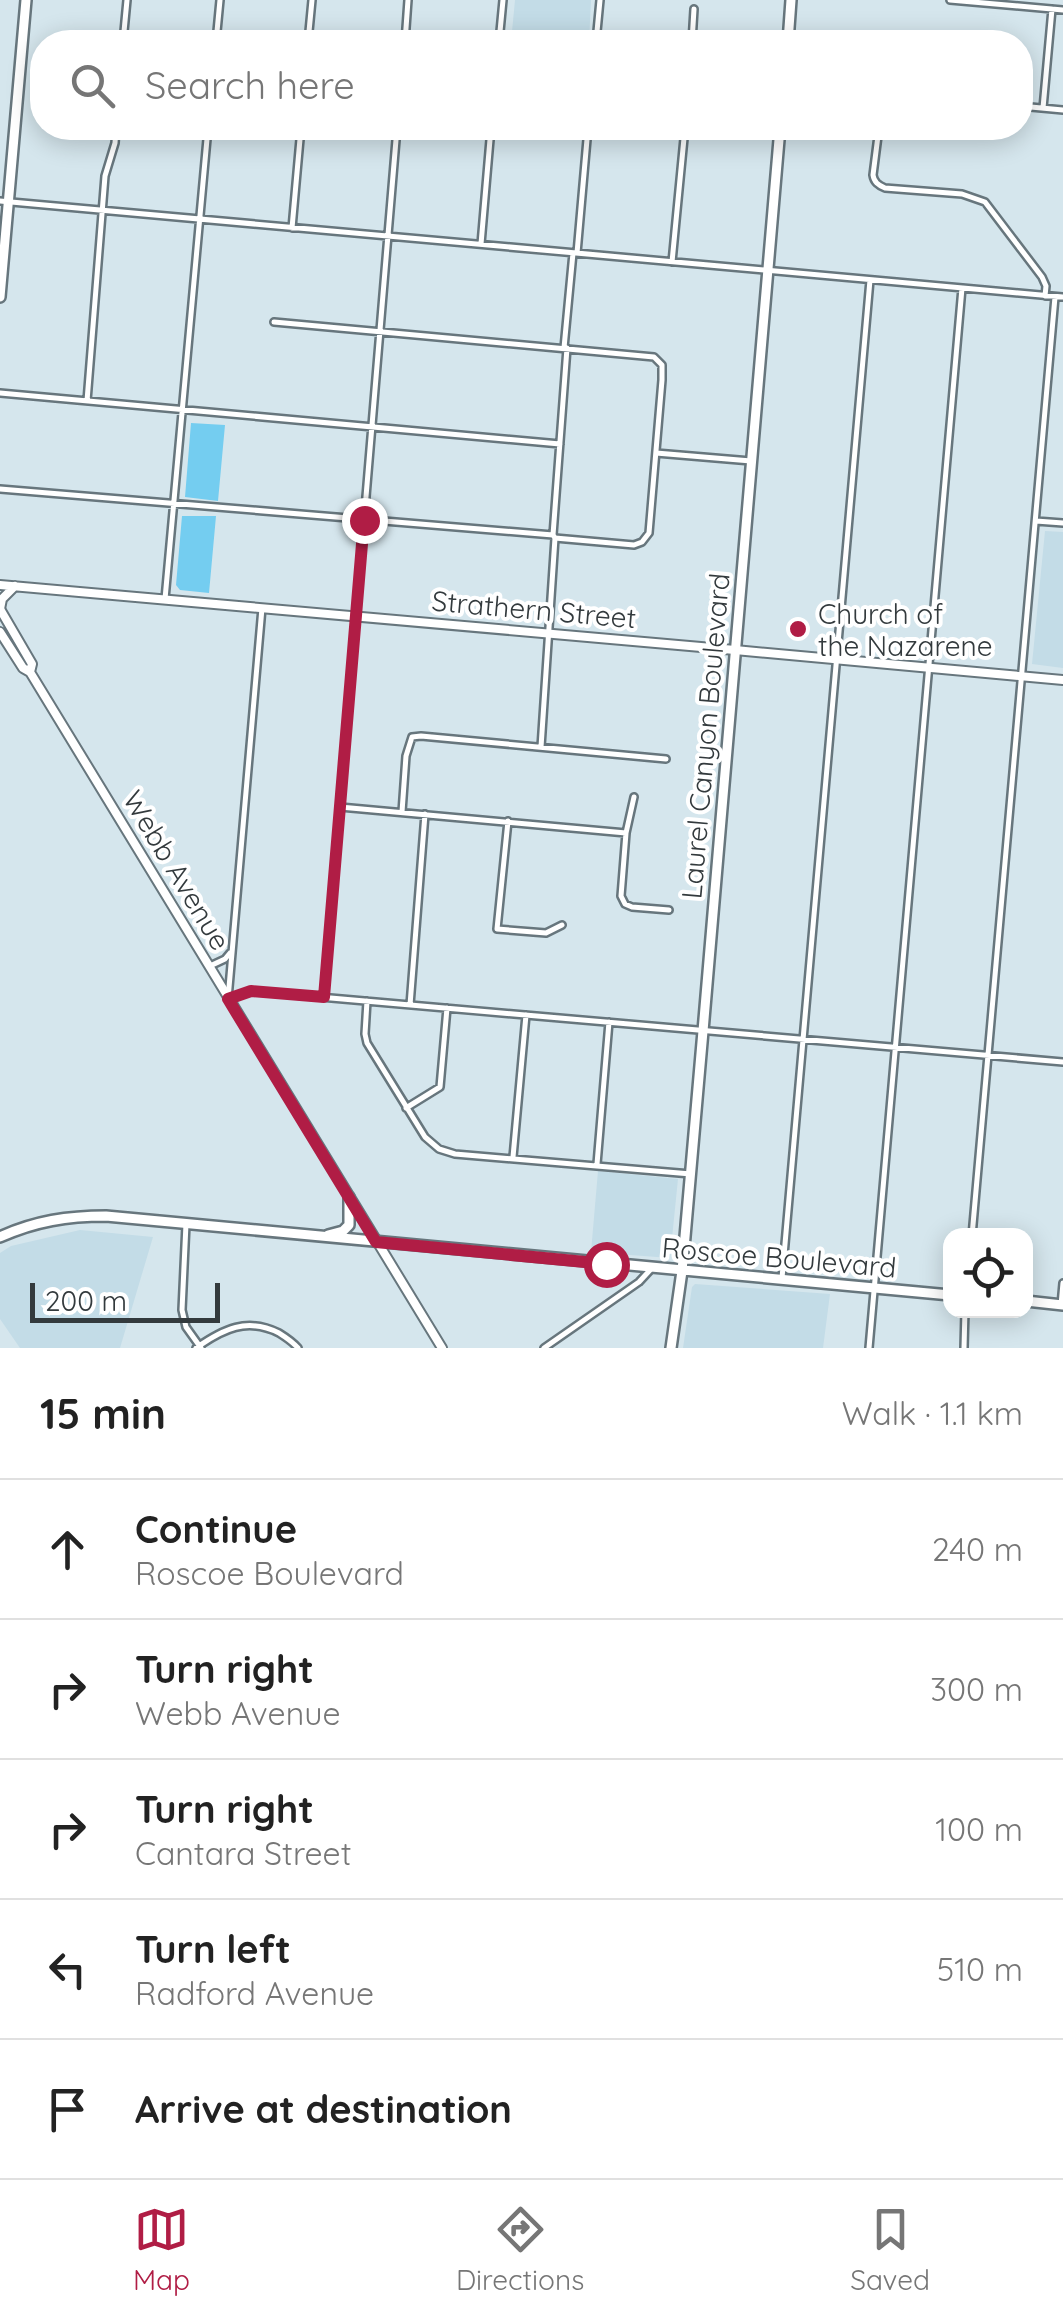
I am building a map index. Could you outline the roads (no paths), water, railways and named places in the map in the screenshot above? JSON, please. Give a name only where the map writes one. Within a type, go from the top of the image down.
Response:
[{"type":"main road","points":[[0,297],[4,202],[26,0]]},
{"type":"main road","points":[[789,30],[791,0]]},
{"type":"main road","name":"Laurel Canyon Boulevard","points":[[671,1348],[682,1271],[779,140]]},
{"type":"main road","points":[[320,1237],[347,1228],[351,1220],[348,1197]]},
{"type":"main road","name":"Roscoe Boulevard","points":[[0,1237],[66,1217],[106,1216],[943,1294]]},
{"type":"main road","points":[[1033,1302],[1062,1305]]},
{"type":"street","points":[[124,30],[127,0]]},
{"type":"street","points":[[217,30],[220,0]]},
{"type":"street","points":[[309,30],[312,0]]},
{"type":"street","points":[[406,30],[408,0]]},
{"type":"street","points":[[500,30],[503,0]]},
{"type":"street","points":[[597,30],[600,0]]},
{"type":"street","points":[[950,0],[1063,10]]},
{"type":"street","points":[[693,30],[694,9]]},
{"type":"street","points":[[1042,108],[1052,9]]},
{"type":"street","points":[[1033,107],[1063,110]]},
{"type":"street","points":[[86,401],[105,176],[115,140]]},
{"type":"street","points":[[164,599],[207,140]]},
{"type":"street","points":[[292,228],[300,140]]},
{"type":"street","points":[[324,997],[396,140]]},
{"type":"street","points":[[480,245],[490,140]]},
{"type":"street","points":[[541,747],[566,348],[587,140]]},
{"type":"street","points":[[672,262],[684,140]]},
{"type":"street","points":[[877,140],[874,180],[885,188],[962,194],[986,202],[1042,276],[1045,296]]},
{"type":"street","points":[[4,202],[1059,297],[973,1228]]},
{"type":"street","points":[[782,1280],[870,280]]},
{"type":"street","points":[[870,1348],[962,288]]},
{"type":"street","points":[[0,488],[634,545],[649,533],[663,368],[654,356],[274,322]]},
{"type":"street","points":[[0,393],[560,444]]},
{"type":"street","points":[[656,452],[751,460]]},
{"type":"street","points":[[1036,520],[1063,523]]},
{"type":"street","name":"Strathern Street","points":[[0,585],[1063,680]]},
{"type":"street","points":[[0,609],[2,599],[15,586]]},
{"type":"street","points":[[262,608],[228,999],[251,991],[1063,1062]]},
{"type":"street","name":"Webb Avenue","points":[[0,609],[32,664],[30,672]]},
{"type":"street","name":"Webb Avenue","points":[[2,636],[22,668],[30,672],[442,1348]]},
{"type":"street","points":[[402,812],[406,756],[412,738],[421,736],[666,759]]},
{"type":"street","points":[[634,797],[626,833],[621,896],[632,907],[669,910]]},
{"type":"street","points":[[340,807],[626,833]]},
{"type":"street","points":[[410,1004],[425,814]]},
{"type":"street","points":[[508,822],[497,929],[546,932],[562,925]]},
{"type":"street","points":[[209,966],[232,951]]},
{"type":"street","points":[[367,1001],[367,1043],[425,1137],[438,1148],[456,1154],[690,1174]]},
{"type":"street","points":[[406,1108],[440,1088],[447,1008]]},
{"type":"street","points":[[512,1158],[526,1016]]},
{"type":"street","points":[[597,1165],[609,1022]]},
{"type":"street","points":[[186,1224],[182,1310],[186,1327],[199,1347],[224,1330],[247,1324],[269,1328],[298,1348]]},
{"type":"street","points":[[548,1347],[639,1282],[652,1268]]},
{"type":"street","points":[[1062,1305],[1063,1283]]},
{"type":"street","points":[[964,1348],[965,1318]]},
{"type":"place","name":"Church of the Nazarene","points":[[798,629]]}]
